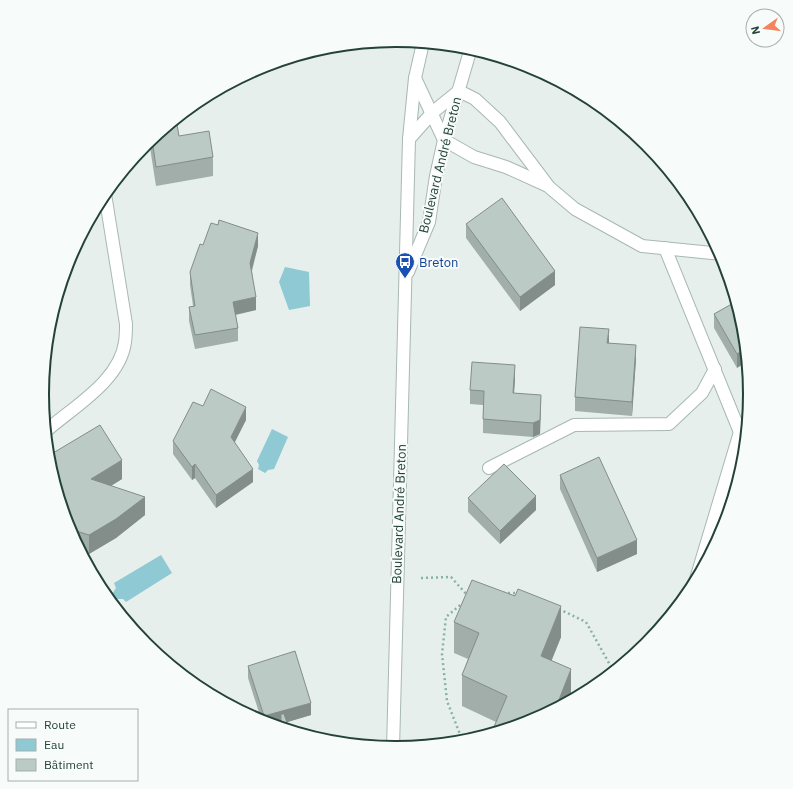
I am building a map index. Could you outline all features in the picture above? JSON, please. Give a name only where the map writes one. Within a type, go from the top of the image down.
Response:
[{"type":"street","name":"Boulevard André Breton","points":[[393,742],[409,139],[415,78],[422,48]]},
{"type":"street","name":"Boulevard André Breton","points":[[405,279],[429,222],[436,176],[444,140],[469,55]]},
{"type":"street","points":[[415,78],[444,140],[474,157],[506,166],[549,187]]},
{"type":"street","points":[[409,139],[432,112],[459,91],[475,100],[500,122],[549,187],[575,209],[642,246],[714,253]]},
{"type":"street","points":[[51,426],[101,385],[114,370],[125,343],[126,324],[107,203]]},
{"type":"street","points":[[665,248],[741,435]]},
{"type":"street","points":[[489,468],[574,425],[669,424],[702,393],[714,369]]},
{"type":"street","points":[[702,559],[740,432]]},
{"type":"path","points":[[397,578],[451,577],[469,597]]},
{"type":"path","points":[[496,593],[526,592]]},
{"type":"path","points":[[461,736],[447,701],[442,654],[446,617],[473,593]]},
{"type":"path","points":[[552,606],[586,622],[611,667]]},
{"type":"water","points":[[285,267],[309,272],[310,306],[289,310],[279,282]]},
{"type":"water","points":[[272,429],[288,437],[274,469],[268,470],[265,473],[258,469],[259,465],[257,461]]},
{"type":"water","points":[[161,555],[172,573],[126,602],[123,599],[116,599],[112,594],[116,588],[114,583]]},
{"type":"building","points":[[177,125],[179,136],[209,131],[213,157],[156,167],[153,147]]},
{"type":"building","points":[[502,198],[555,271],[520,297],[466,224]]},
{"type":"building","points":[[219,220],[258,233],[250,263],[256,297],[233,302],[238,328],[195,335],[189,307],[195,306],[190,272],[200,244],[203,245],[211,223],[218,225]]},
{"type":"building","points":[[732,304],[741,349],[741,351],[737,354],[714,314]]},
{"type":"building","points":[[580,327],[609,329],[607,343],[636,345],[632,402],[575,397]]},
{"type":"building","points":[[472,362],[515,365],[513,393],[541,395],[540,420],[533,423],[483,419],[484,391],[470,390]]},
{"type":"building","points":[[211,389],[246,407],[231,437],[253,469],[216,495],[195,464],[192,467],[173,441],[193,402],[203,406]]},
{"type":"building","points":[[100,425],[122,460],[91,479],[145,497],[116,519],[89,535],[77,531],[67,506],[54,452]]},
{"type":"building","points":[[599,457],[637,540],[597,558],[560,475]]},
{"type":"building","points":[[504,464],[536,496],[500,531],[468,498]]},
{"type":"building","points":[[472,580],[515,596],[518,589],[561,606],[541,656],[571,669],[558,701],[529,716],[494,728],[507,696],[462,675],[479,633],[454,622]]},
{"type":"building","points":[[295,651],[311,703],[264,716],[248,666]]},
{"type":"building","points":[[281,714],[284,714],[288,725],[281,722]]},
{"type":"place","name":"Breton","points":[[405,279]]}]
